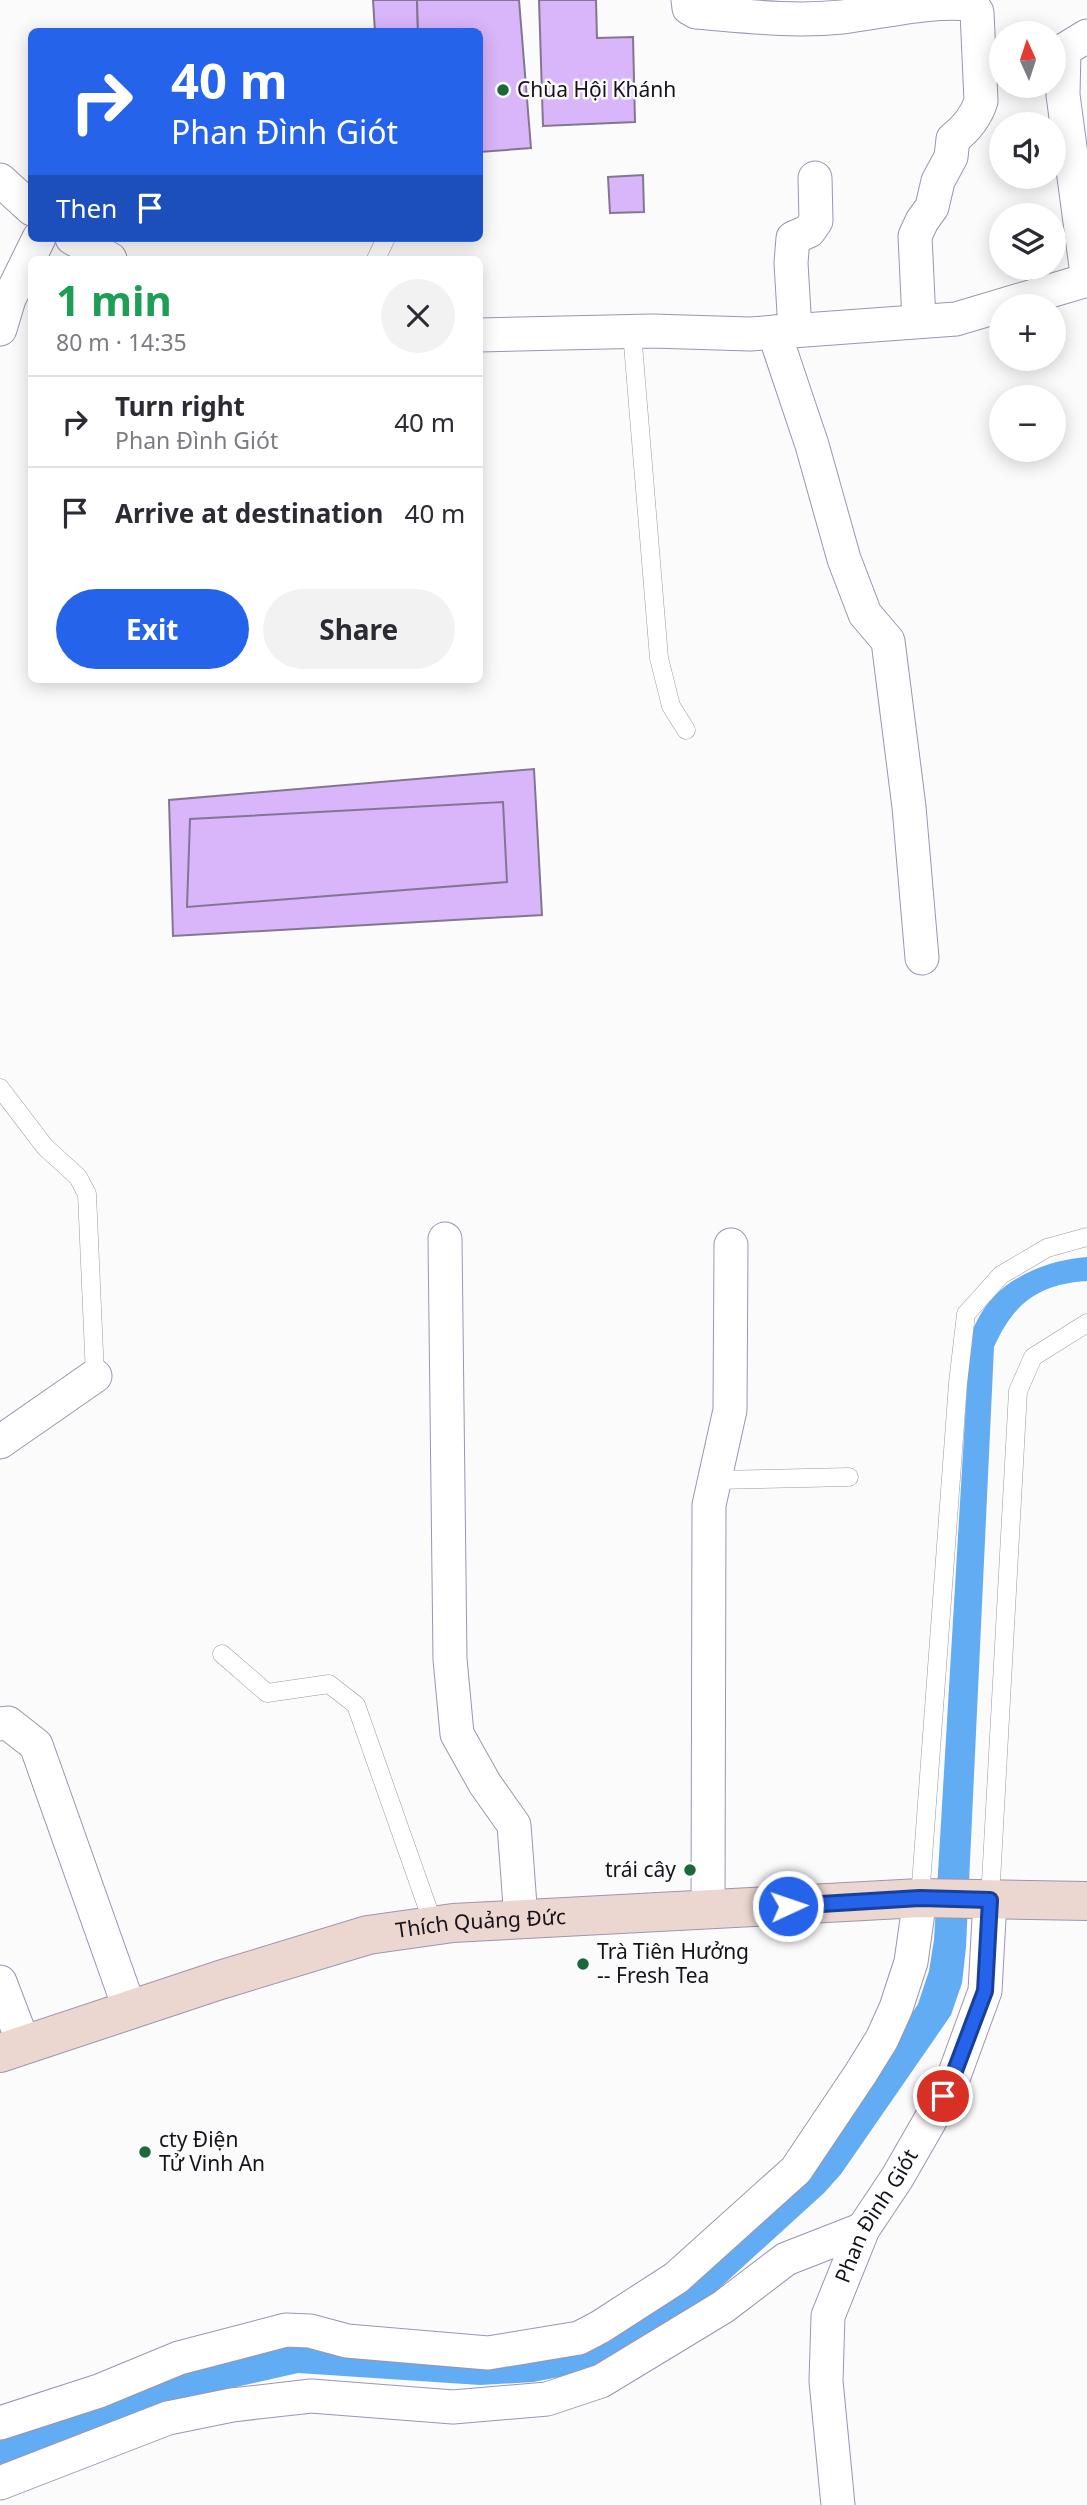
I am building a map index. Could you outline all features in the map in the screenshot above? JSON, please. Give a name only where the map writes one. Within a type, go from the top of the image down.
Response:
[{"type":"street","points":[[688,0],[689,8],[695,12],[781,20],[842,17],[937,4],[971,4],[977,12],[981,101],[965,130],[953,139],[951,157],[938,181],[932,207],[915,236],[919,321]]},
{"type":"street","points":[[1087,36],[1064,50],[1063,84],[1087,274]]},
{"type":"street","points":[[815,178],[816,220],[809,231],[793,238],[785,331],[811,445],[844,559],[865,614],[888,641],[909,807],[922,958]]},
{"type":"street","points":[[0,180],[28,205]]},
{"type":"street","points":[[79,242],[105,256]]},
{"type":"street","points":[[0,329],[9,299],[28,260]]},
{"type":"street","points":[[483,335],[632,332],[750,334],[956,319],[1087,280]]},
{"type":"street","points":[[444,1239],[450,1659],[457,1734],[485,1784],[514,1825],[521,1919]]},
{"type":"street","points":[[708,1910],[709,1505],[730,1410],[731,1245]]},
{"type":"street","points":[[0,1442],[96,1376]]},
{"type":"street","points":[[0,1724],[8,1723],[36,1745],[130,2010]]},
{"type":"street","points":[[0,2423],[99,2391],[179,2358],[286,2330],[310,2331],[347,2341],[488,2353],[579,2338],[656,2296],[796,2170],[862,2073],[896,2008],[911,1962],[924,1899]]},
{"type":"street","name":"Thích Quảng Đức","points":[[12,2049],[220,1980],[368,1935],[433,1926],[521,1919],[924,1899],[1087,1901]]},
{"type":"street","name":"Phan Đình Giót","points":[[838,2505],[826,2381],[828,2316],[863,2229],[897,2178],[950,2084],[985,1991],[986,1900]]},
{"type":"street","points":[[0,1982],[12,2049]]},
{"type":"street","points":[[0,2483],[168,2418],[232,2405],[311,2396],[453,2407],[547,2399],[601,2381],[697,2319],[723,2308],[786,2259],[863,2229]]},
{"type":"street","points":[[656,2296],[697,2319]]},
{"type":"lane","points":[[632,332],[659,658],[671,706],[686,730]]},
{"type":"lane","points":[[0,1088],[45,1147],[78,1177],[87,1194],[96,1376]]},
{"type":"lane","points":[[924,1899],[958,1383],[966,1314],[1001,1275],[1047,1248],[1087,1237]]},
{"type":"lane","points":[[986,1900],[1018,1391],[1032,1357],[1087,1323]]},
{"type":"lane","points":[[714,1480],[849,1478]]},
{"type":"lane","points":[[222,1654],[267,1692],[329,1684],[356,1704],[433,1926]]},
{"type":"water","points":[[1087,1257],[1087,1281],[1054,1287],[1029,1299],[1010,1319],[994,1347],[966,1947],[962,1983],[951,2015],[841,2174],[824,2193],[713,2294],[585,2372],[533,2382],[480,2385],[298,2373],[165,2403],[0,2469],[0,2436],[158,2375],[297,2343],[579,2348],[834,2135],[918,2004],[929,1971],[934,1940],[970,1335],[995,1295],[1018,1278],[1045,1266]]},
{"type":"building","points":[[373,0],[417,0],[418,28],[375,28]]},
{"type":"building","name":"Chùa Hội Khánh","points":[[417,0],[519,0],[531,148],[483,152],[483,28],[418,28]]},
{"type":"building","points":[[539,0],[596,0],[597,38],[633,37],[635,122],[543,126]]},
{"type":"building","points":[[643,175],[644,212],[610,213],[608,177]]},
{"type":"building","points":[[534,769],[542,915],[173,936],[169,800]]},
{"type":"building","points":[[503,802],[507,882],[187,907],[190,819]]},
{"type":"place","name":"Chùa Hội Khánh","points":[[503,90]]},
{"type":"place","name":"trái cây","points":[[690,1870]]},
{"type":"place","name":"Trà Tiên Hưởng -- Fresh Tea","points":[[583,1964]]},
{"type":"place","name":"cty Điện Tử Vinh An","points":[[145,2152]]},
{"type":"route","points":[[788,1906],[920,1898],[990,1900],[985,1991],[943,2096]]}]
